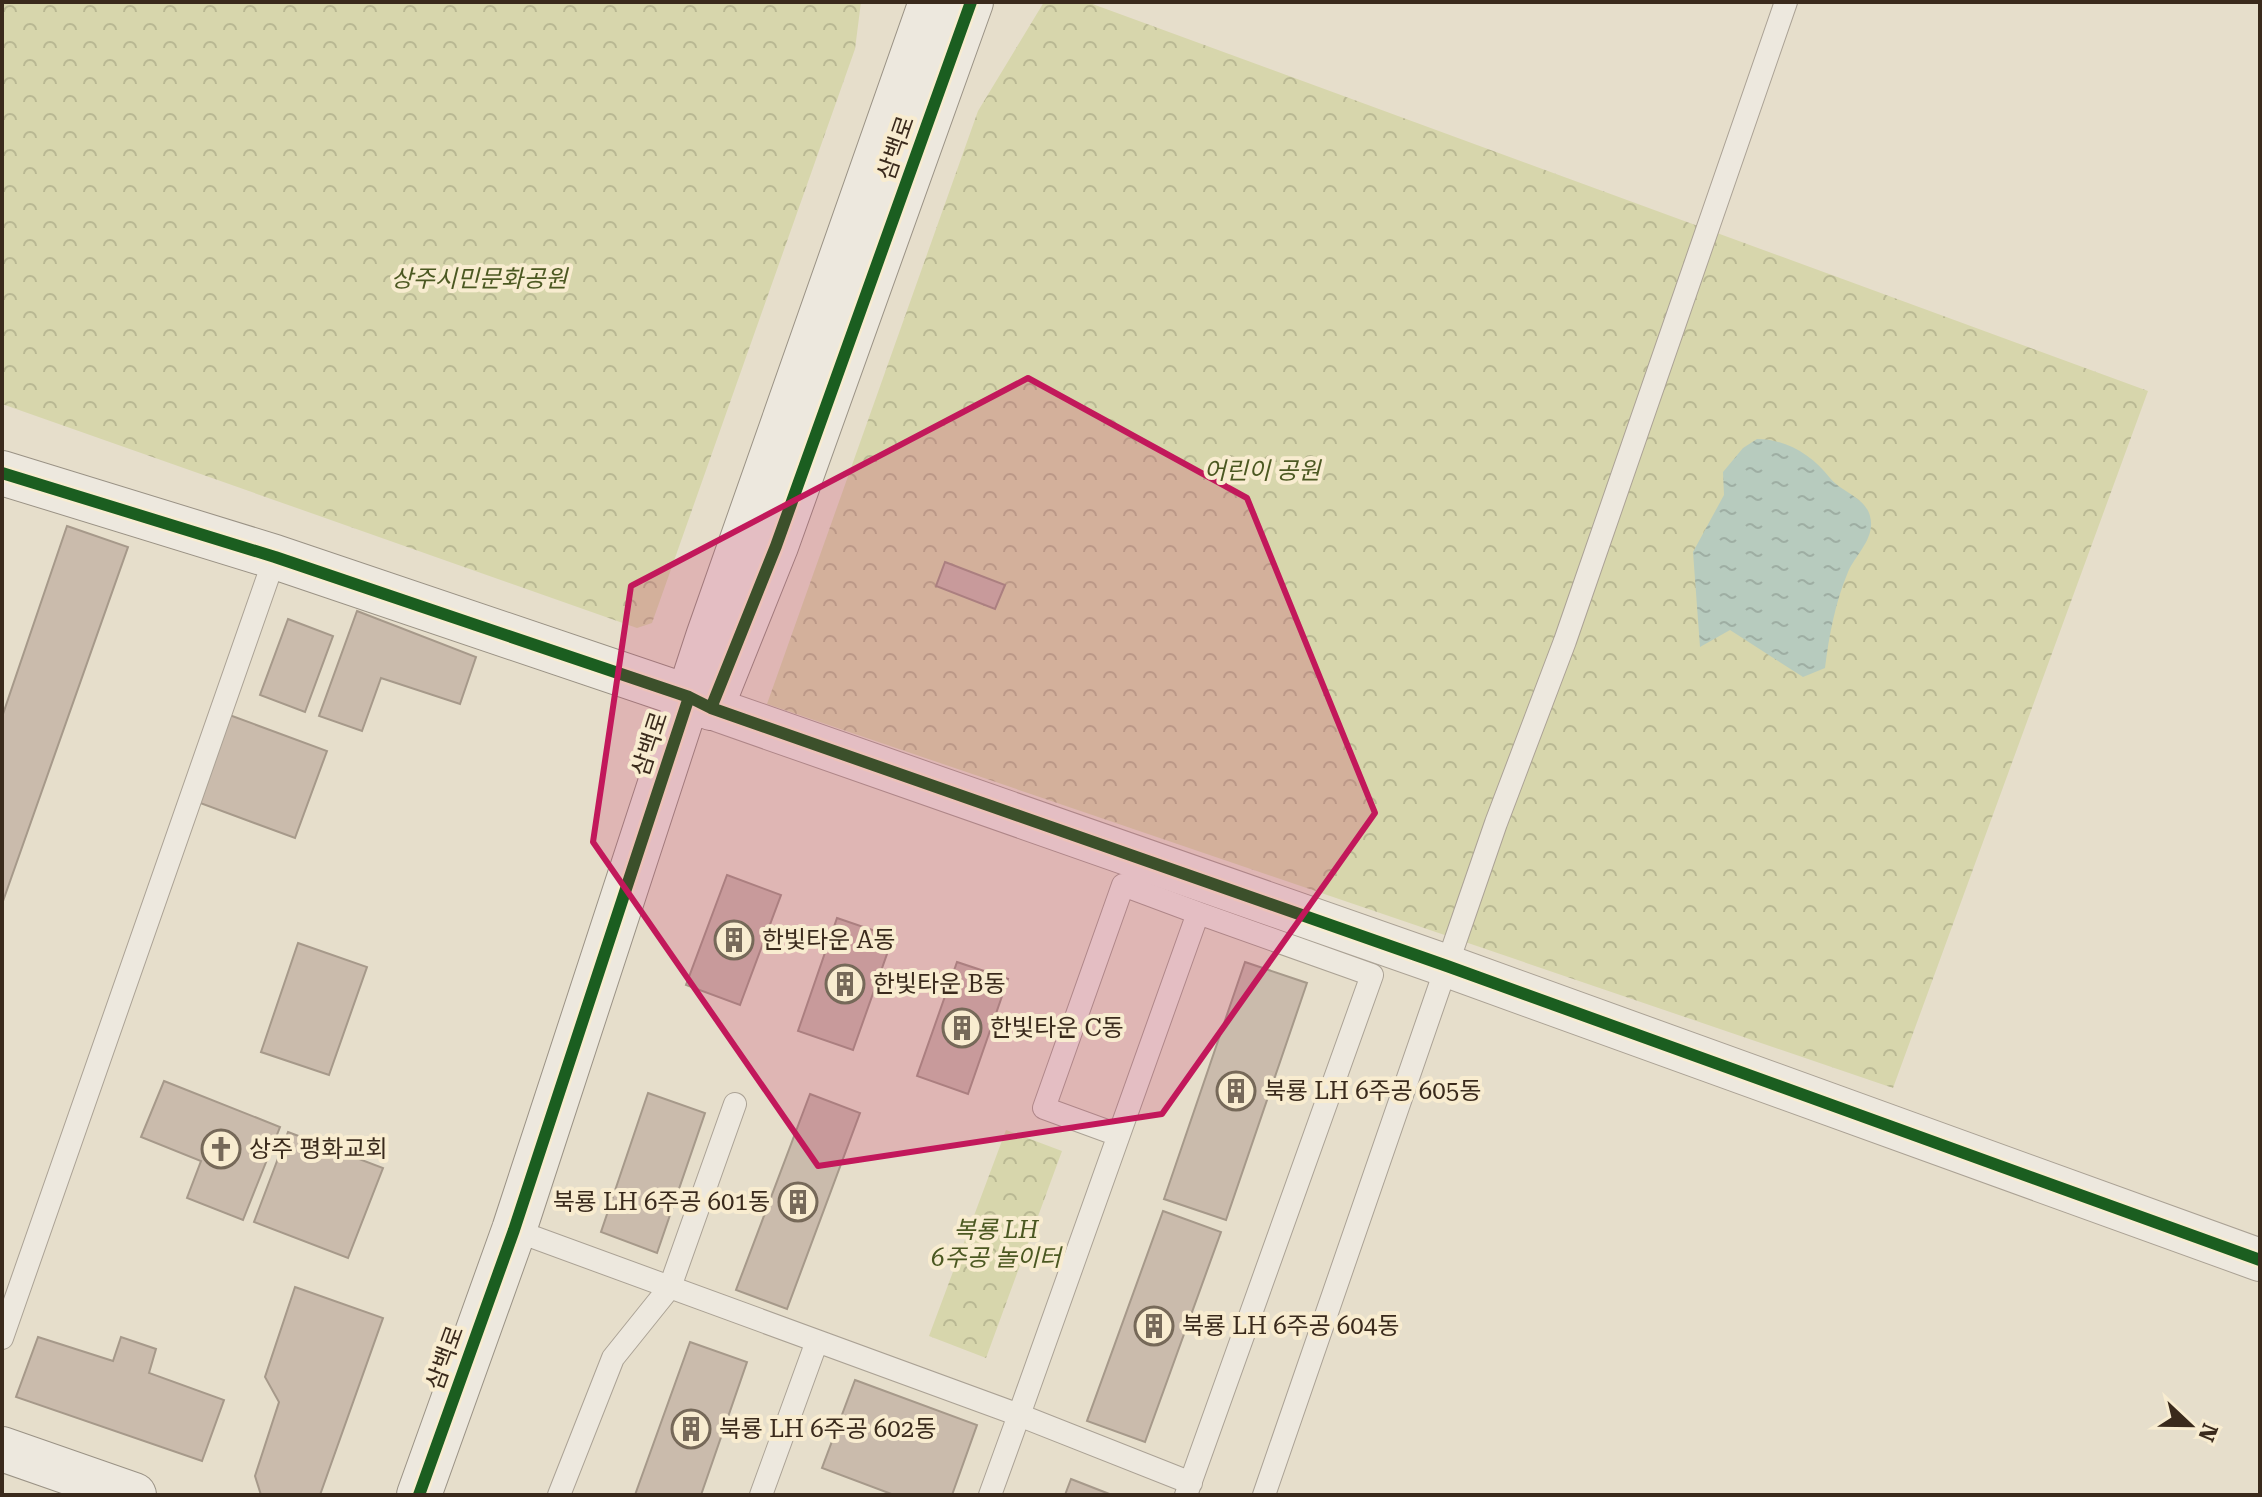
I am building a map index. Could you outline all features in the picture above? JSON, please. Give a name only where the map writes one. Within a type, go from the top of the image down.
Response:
[{"type":"street","points":[[700,703],[708,637],[931,2]]},
{"type":"street","name":"삼백로","points":[[419,1495],[700,703],[776,546],[971,2]]},
{"type":"street","points":[[954,48],[989,2]]},
{"type":"street","points":[[2,473],[275,557],[700,703],[1447,966],[2260,1260]]},
{"type":"street","points":[[2,1449],[134,1495]]},
{"type":"lane","points":[[1264,1495],[1496,823],[1565,641],[1786,2]]},
{"type":"lane","points":[[2,1338],[275,557]]},
{"type":"lane","points":[[514,1230],[1019,1415],[1188,1489],[1372,975],[1123,885],[1044,1108],[1118,1135]]},
{"type":"lane","points":[[990,1495],[1198,913]]},
{"type":"lane","points":[[559,1495],[613,1358],[670,1287],[735,1104]]},
{"type":"lane","points":[[761,1495],[817,1341]]},
{"type":"highlighted area","points":[[1028,378],[1247,498],[1375,813],[1162,1114],[818,1166],[593,842],[631,586]]},
{"type":"green space","name":"상주시민문화공원","points":[[2,2],[861,2],[855,49],[652,623],[637,628],[2,404]]},
{"type":"green space","name":"어린이 공원","points":[[1044,2],[1087,2],[2148,391],[1893,1088],[767,704],[978,111]]},
{"type":"green space","name":"복룡 LH 6주공 놀이터","points":[[1006,1130],[1062,1151],[986,1358],[929,1336]]},
{"type":"water","points":[[1757,439],[1788,445],[1807,456],[1835,483],[1858,499],[1870,516],[1868,539],[1848,572],[1839,596],[1825,668],[1803,677],[1730,630],[1700,647],[1693,552],[1724,495],[1723,472],[1743,448]]},
{"type":"building","points":[[67,526],[128,547],[2,904],[2,717]]},
{"type":"building","points":[[945,562],[1005,585],[995,609],[936,586]]},
{"type":"building","points":[[357,611],[476,657],[460,704],[381,678],[362,731],[319,716]]},
{"type":"building","points":[[288,619],[333,636],[305,712],[260,695]]},
{"type":"building","points":[[224,713],[327,751],[295,838],[192,800]]},
{"type":"building","name":"한빛타운 A동","points":[[727,875],[781,895],[740,1005],[686,985]]},
{"type":"building","name":"한빛타운 B동","points":[[837,918],[893,937],[853,1050],[798,1031]]},
{"type":"building","points":[[298,943],[367,967],[329,1075],[261,1052]]},
{"type":"building","name":"한빛타운 C동","points":[[957,962],[1008,979],[968,1094],[917,1076]]},
{"type":"building","name":"북룡 LH 6주공 605동","points":[[1245,962],[1307,983],[1226,1220],[1164,1199]]},
{"type":"building","name":"상주 평화교회","points":[[164,1081],[280,1127],[243,1220],[187,1198],[201,1161],[141,1137]]},
{"type":"building","points":[[648,1093],[705,1113],[657,1253],[601,1232]]},
{"type":"building","name":"북룡 LH 6주공 601동","points":[[810,1094],[860,1113],[787,1309],[736,1290]]},
{"type":"building","points":[[288,1132],[383,1168],[348,1258],[254,1222]]},
{"type":"building","name":"북룡 LH 6주공 604동","points":[[1163,1211],[1221,1232],[1145,1442],[1087,1421]]},
{"type":"building","points":[[295,1287],[383,1318],[320,1495],[261,1495],[255,1476],[279,1402],[265,1377]]},
{"type":"building","points":[[38,1337],[113,1361],[121,1337],[156,1349],[149,1373],[224,1400],[202,1461],[16,1397]]},
{"type":"building","name":"북룡 LH 6주공 602동","points":[[690,1342],[747,1362],[701,1495],[635,1495]]},
{"type":"building","points":[[855,1380],[977,1425],[952,1495],[894,1495],[822,1468]]},
{"type":"building","points":[[1071,1479],[1112,1495],[1065,1495]]},
{"type":"cycle path","points":[[2,473],[275,557],[689,697],[711,708],[776,546],[971,2]]},
{"type":"cycle path","points":[[419,1495],[514,1230],[689,697]]},
{"type":"cycle path","points":[[711,708],[1447,966],[2260,1260]]},
{"type":"place","name":"한빛타운 A동","points":[[734,940]]},
{"type":"place","name":"한빛타운 B동","points":[[845,984]]},
{"type":"place","name":"한빛타운 C동","points":[[962,1028]]},
{"type":"place","name":"북룡 LH 6주공 605동","points":[[1236,1091]]},
{"type":"place","name":"상주 평화교회","points":[[221,1149]]},
{"type":"place","name":"북룡 LH 6주공 601동","points":[[798,1202]]},
{"type":"place","name":"북룡 LH 6주공 604동","points":[[1154,1326]]},
{"type":"place","name":"북룡 LH 6주공 602동","points":[[691,1429]]}]
